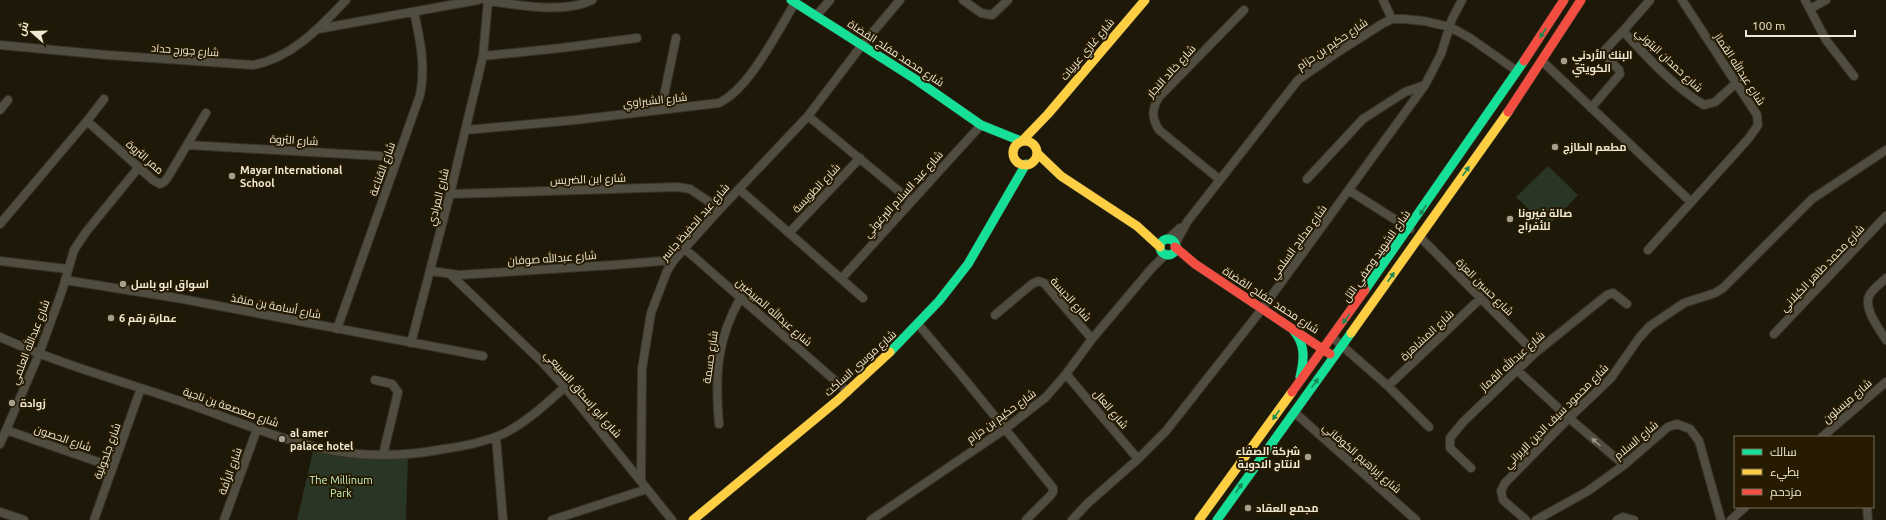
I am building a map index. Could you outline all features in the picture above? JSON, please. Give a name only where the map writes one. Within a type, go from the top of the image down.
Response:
[{"type":"street","name":"شارع جورج حداد","points":[[0,45],[107,55],[253,65],[267,62],[282,54],[318,29],[346,0]]},
{"type":"street","points":[[318,29],[478,0]]},
{"type":"street","points":[[487,0],[556,8],[572,7],[585,4],[592,0]]},
{"type":"street","name":"شارع المرادي","points":[[411,343],[431,271],[483,56],[487,0]]},
{"type":"street","points":[[816,16],[830,0]]},
{"type":"street","name":"شارع عبد الحفيظ جاسر","points":[[641,480],[642,369],[646,334],[651,313],[667,271],[674,260],[686,249],[720,209],[808,116],[862,45],[900,0]]},
{"type":"street","points":[[963,0],[981,13],[992,15],[1008,0]]},
{"type":"street","name":"شارع غازي عربيات","points":[[1022,141],[1048,114],[1145,0]]},
{"type":"street","points":[[1383,0],[1392,20],[1424,21],[1450,27],[1470,38],[1518,71]]},
{"type":"street","name":"شارع مدلاج السلمي","points":[[1072,520],[1088,503],[1138,459],[1166,431],[1262,309],[1350,191],[1424,85],[1441,54],[1452,19],[1462,0]]},
{"type":"street","name":"شارع الشهيد وصفي التل","points":[[1199,520],[1410,229],[1518,71],[1564,0]]},
{"type":"street","points":[[1217,520],[1420,237],[1542,61],[1581,0]]},
{"type":"street","name":"شارع حمدان البتوني","points":[[1650,0],[1623,31],[1631,42],[1704,105],[1715,102],[1736,84]]},
{"type":"street","name":"شارع عبدالله القماز","points":[[1648,250],[1757,128],[1759,121],[1682,0]]},
{"type":"street","points":[[1804,0],[1826,40],[1854,76]]},
{"type":"street","points":[[1810,9],[1826,0]]},
{"type":"street","name":"شارع محمد مفلح القضاة","points":[[793,1],[862,45],[984,127],[1014,156]]},
{"type":"street","name":"شارع الشبراوي","points":[[466,130],[575,120],[715,104],[734,94],[762,57],[793,1]]},
{"type":"street","name":"شارع خالد النجار","points":[[1219,179],[1159,130],[1153,120],[1153,107],[1159,97],[1244,10]]},
{"type":"street","name":"شارع القناعة","points":[[337,329],[398,157],[422,84],[422,56],[414,12]]},
{"type":"street","name":"شارع حكيم بن حزام","points":[[871,520],[1005,429],[1046,397],[1066,374],[1092,339],[1151,269],[1219,179],[1298,80],[1341,50],[1392,20]]},
{"type":"street","points":[[1592,108],[1620,74],[1619,70],[1603,53],[1604,50],[1623,31]]},
{"type":"street","points":[[483,56],[637,38]]},
{"type":"street","points":[[661,110],[676,38]]},
{"type":"street","points":[[1542,61],[1691,202]]},
{"type":"street","points":[[1307,179],[1363,119],[1405,92],[1424,85]]},
{"type":"street","points":[[0,224],[104,99]]},
{"type":"street","points":[[0,110],[8,100]]},
{"type":"street","name":"ممر الثروة","points":[[87,121],[153,180],[160,184],[164,182],[188,145],[206,113]]},
{"type":"street","name":"شارع غازي عربيات","points":[[1038,143],[1048,114]]},
{"type":"street","points":[[808,116],[911,201]]},
{"type":"street","name":"شارع محمد مفلح القضاة","points":[[984,127],[1022,141]]},
{"type":"street","name":"شارع عبد السلام البرغوثي","points":[[842,278],[911,201],[984,127]]},
{"type":"street","points":[[1022,141],[1038,143],[1035,160],[1028,164],[1019,163],[1014,156],[1016,145],[1022,141]]},
{"type":"street","name":"شارع محمد مفلح القضاة","points":[[1038,143],[1060,176]]},
{"type":"street","name":"شارع الثروة","points":[[188,145],[398,157]]},
{"type":"street","name":"شارع محمود سيف الدين الإيراني","points":[[1526,520],[1503,500],[1502,491],[1505,483],[1568,418],[1612,378],[1639,338],[1650,326],[1684,303],[1715,293],[1722,288],[1812,199],[1886,150]]},
{"type":"street","name":"شارع موسى الساكت","points":[[1008,193],[1014,156]]},
{"type":"street","name":"شارع الطويسة","points":[[789,233],[860,158]]},
{"type":"street","name":"شارع محمد مفلح القضاة","points":[[1028,164],[1060,176],[1334,356]]},
{"type":"street","name":"شارع موسى الساكت","points":[[694,520],[848,392],[904,339],[935,305],[977,251],[1008,193],[1028,164]]},
{"type":"street","name":"شارع عبدالله العلمي","points":[[2,436],[39,354],[74,250],[80,239],[139,167]]},
{"type":"street","name":"شارع ابن الضريس","points":[[450,194],[677,186],[690,189],[720,209]]},
{"type":"street","points":[[739,189],[863,298]]},
{"type":"street","points":[[1350,191],[1410,229]]},
{"type":"street","name":"شارع محمد طاهر الكيلاني","points":[[1774,334],[1886,216]]},
{"type":"street","name":"شارع حسين العزة","points":[[1420,237],[1535,353]]},
{"type":"street","name":"شارع عبدالله المبيضين","points":[[686,249],[848,392]]},
{"type":"street","name":"شارع عبدالله صوفان","points":[[431,271],[450,274],[503,273],[674,260]]},
{"type":"street","points":[[0,261],[67,269]]},
{"type":"street","name":"شارع أبو إسحاق السبيعي","points":[[450,274],[542,362],[565,387],[672,520]]},
{"type":"street","points":[[1886,278],[1870,294],[1867,302],[1868,309],[1886,340]]},
{"type":"street","name":"شارع أسامة بن منقذ","points":[[65,280],[177,298],[483,356]]},
{"type":"street","name":"شارع الديسة","points":[[995,316],[1026,289],[1038,281],[1044,283],[1092,339]]},
{"type":"street","name":"شارع عبدالله القماز","points":[[1471,468],[1450,448],[1450,438],[1462,422],[1535,353],[1610,293],[1615,294],[1627,304]]},
{"type":"street","name":"شارع حسمة","points":[[719,424],[716,395],[720,352],[729,318],[741,297]]},
{"type":"street","name":"شارع المشاهرة","points":[[1388,386],[1480,299]]},
{"type":"street","points":[[918,324],[941,349],[1053,488],[1053,492],[1050,496],[1026,520]]},
{"type":"street","points":[[1288,326],[1298,336],[1303,348],[1304,361],[1298,384]]},
{"type":"street","name":"شارع صعصعة بن ناجية","points":[[0,337],[39,354],[257,429],[320,448],[348,453],[383,456],[424,453],[496,437],[526,420],[565,387]]},
{"type":"street","points":[[1332,337],[1388,386],[1429,427]]},
{"type":"street","points":[[1517,370],[1568,418],[1624,465]]},
{"type":"street","name":"شارع العال","points":[[1066,374],[1138,459]]},
{"type":"street","points":[[375,380],[392,384],[398,392],[383,456]]},
{"type":"street","name":"شارع ميسلون","points":[[1823,436],[1886,382]]},
{"type":"street","name":"شارع جلجولية","points":[[94,520],[141,388]]},
{"type":"street","name":"شارع إبراهيم الكوفاني","points":[[1294,412],[1416,520]]},
{"type":"street","name":"شارع السلام","points":[[1536,520],[1588,490],[1624,465],[1672,425],[1683,425],[1690,429],[1699,441],[1721,520]]},
{"type":"street","name":"شارع الرأفة","points":[[224,520],[257,429]]},
{"type":"street","name":"شارع الحصون","points":[[2,436],[113,467]]},
{"type":"street","points":[[496,437],[503,520]]},
{"type":"street","points":[[552,520],[647,489]]},
{"type":"street","points":[[1731,520],[1744,508]]},
{"type":"street","points":[[1867,508],[1868,520]]},
{"type":"street","points":[[0,512],[24,520]]},
{"type":"street","points":[[1617,520],[1623,516],[1634,520]]},
{"type":"green space","points":[[1548,166],[1578,195],[1547,227],[1516,197]]},
{"type":"green space","name":"The Millinum Park","points":[[314,447],[408,454],[406,520],[297,520]]},
{"type":"traffic: fast","points":[[791,0],[915,79],[981,125],[1021,141]]},
{"type":"traffic: fast","points":[[1365,290],[1524,61]]},
{"type":"traffic: fast","points":[[890,352],[939,301],[968,264],[1026,164]]},
{"type":"traffic: fast","points":[[1168,239],[1175,244],[1176,247],[1171,254],[1168,255],[1161,250],[1160,247],[1165,240],[1168,239]]},
{"type":"traffic: fast","points":[[1294,331],[1301,342],[1303,353],[1300,377]]},
{"type":"traffic: fast","points":[[1217,520],[1351,333]]},
{"type":"traffic: slow","points":[[1022,141],[1048,114],[1145,0]]},
{"type":"traffic: slow","points":[[1351,333],[1508,112]]},
{"type":"traffic: slow","points":[[1025,141],[1030,142],[1036,148],[1037,153],[1036,158],[1030,164],[1025,165],[1020,164],[1014,158],[1013,153],[1014,148],[1020,142],[1025,141]]},
{"type":"traffic: slow","points":[[1037,153],[1061,176],[1137,226],[1160,247]]},
{"type":"traffic: slow","points":[[693,520],[838,400],[890,352]]},
{"type":"traffic: slow","points":[[1199,520],[1292,392]]},
{"type":"traffic: jam","points":[[1524,61],[1564,0]]},
{"type":"traffic: jam","points":[[1508,112],[1581,0]]},
{"type":"traffic: jam","points":[[1175,247],[1195,264],[1330,354]]},
{"type":"traffic: jam","points":[[1292,392],[1365,290]]},
{"type":"place","name":"البنك الأردني الكويتي","points":[[1564,61]]},
{"type":"place","name":"مطعم الطازج","points":[[1555,147]]},
{"type":"place","name":"Mayar International School","points":[[232,176]]},
{"type":"place","name":"صالة فيرونا للأفراح","points":[[1510,219]]},
{"type":"place","name":"اسواق ابو باسل","points":[[123,284]]},
{"type":"place","name":"عمارة رقم 6","points":[[111,318]]},
{"type":"place","name":"زوادة","points":[[12,403]]},
{"type":"place","name":"al amer palace hotel","points":[[282,439]]},
{"type":"place","name":"شركة الصفاء لانتاج الادوية","points":[[1308,457]]},
{"type":"place","name":"مجمع العقاد","points":[[1248,508]]}]
